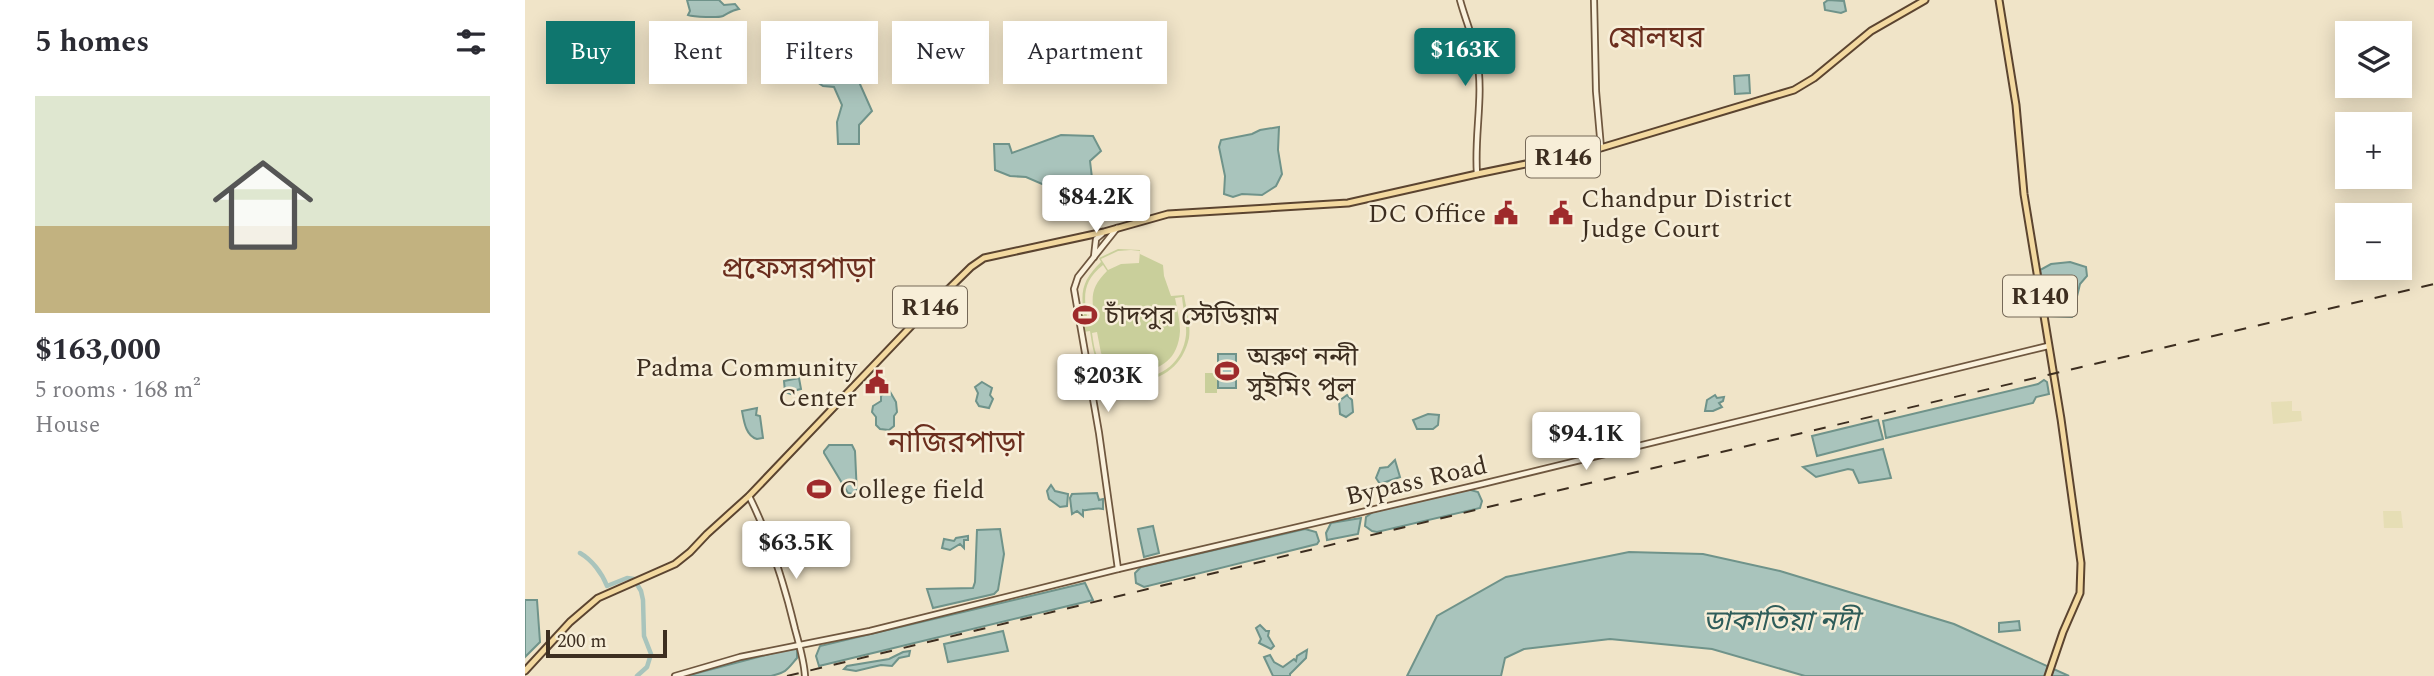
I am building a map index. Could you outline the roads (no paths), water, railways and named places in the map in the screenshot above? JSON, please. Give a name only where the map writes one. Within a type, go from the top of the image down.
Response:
[{"type":"main road","name":"R146","points":[[749,496],[971,267],[984,258],[1104,232],[1168,214],[1347,204],[1601,148],[1794,90],[1814,78],[1871,31],[1925,0]]},
{"type":"main road","name":"R140","points":[[1999,0],[2015,105],[2024,194],[2081,563],[2080,593],[2048,676]]},
{"type":"main road","points":[[525,671],[587,606],[675,564],[749,496]]},
{"type":"street","points":[[1460,0],[1478,63],[1479,119],[1475,152],[1477,174]]},
{"type":"street","points":[[1594,0],[1596,91],[1601,148]]},
{"type":"street","points":[[1117,228],[1076,283],[1074,295],[1099,433],[1118,569]]},
{"type":"street","points":[[1094,258],[1096,239],[1104,232]]},
{"type":"street","name":"Bypass Road","points":[[674,676],[740,657],[870,631],[2048,346]]},
{"type":"street","points":[[749,496],[776,560],[805,676]]},
{"type":"water","points":[[687,0],[719,0],[724,5],[735,4],[739,9],[720,17],[691,16],[688,15],[690,11]]},
{"type":"water","points":[[1828,0],[1844,1],[1846,11],[1841,13],[1825,10],[1824,3]]},
{"type":"water","points":[[1749,75],[1750,93],[1735,94],[1734,76]]},
{"type":"water","points":[[820,84],[860,84],[872,111],[859,125],[859,144],[838,144],[837,122],[842,105],[834,87]]},
{"type":"water","points":[[1279,127],[1278,150],[1282,174],[1276,186],[1262,195],[1242,194],[1233,197],[1224,194],[1225,176],[1219,147],[1221,140]]},
{"type":"water","points":[[1061,135],[1093,136],[1101,151],[1090,161],[1092,178],[1042,184],[1026,177],[1010,176],[995,170],[994,144],[1009,144],[1012,153]]},
{"type":"water","points":[[2070,262],[2086,267],[2087,276],[2080,284],[2072,317],[2049,316],[2040,270],[2051,264]]},
{"type":"water","name":"অরুণ নন্দী সুইমিং পুল","points":[[1218,354],[1236,354],[1236,388],[1218,388]]},
{"type":"water","points":[[799,378],[801,389],[791,394],[785,392],[784,381]]},
{"type":"water","points":[[2044,380],[2047,382],[2049,394],[2036,397],[2033,403],[1886,438],[1883,421],[2038,384]]},
{"type":"water","points":[[982,382],[992,388],[990,395],[993,399],[989,408],[979,406],[976,401],[978,393],[975,387]]},
{"type":"water","points":[[889,390],[896,402],[894,426],[889,430],[880,429],[872,412],[873,406],[881,401],[881,396]]},
{"type":"water","points":[[1347,395],[1352,400],[1353,412],[1346,417],[1340,414],[1339,401]]},
{"type":"water","points":[[1715,395],[1717,398],[1724,397],[1719,403],[1722,407],[1705,411],[1707,400]]},
{"type":"water","points":[[757,408],[756,415],[760,416],[763,438],[757,439],[748,432],[742,411]]},
{"type":"water","points":[[1428,414],[1439,415],[1438,425],[1433,429],[1417,429],[1413,420]]},
{"type":"water","points":[[1878,420],[1883,439],[1817,456],[1812,436]]},
{"type":"water","points":[[829,445],[852,445],[855,451],[857,495],[848,493],[824,453]]},
{"type":"water","points":[[1883,449],[1891,478],[1859,483],[1853,470],[1816,477],[1803,467]]},
{"type":"water","points":[[1395,460],[1400,477],[1380,484],[1376,478],[1380,468],[1388,467]]},
{"type":"water","points":[[1051,485],[1055,491],[1068,494],[1067,506],[1060,507],[1049,499],[1047,491]]},
{"type":"water","points":[[1467,489],[1478,492],[1482,501],[1480,508],[1377,532],[1365,526],[1366,517],[1373,512]]},
{"type":"water","points":[[1097,493],[1099,500],[1103,499],[1103,509],[1083,510],[1083,516],[1077,511],[1072,514],[1072,494]]},
{"type":"water","points":[[1361,518],[1358,534],[1327,540],[1326,533],[1331,523]]},
{"type":"water","points":[[1153,526],[1159,553],[1144,557],[1138,529]]},
{"type":"water","points":[[1000,529],[1004,554],[998,590],[994,594],[933,608],[927,589],[973,588],[977,530]]},
{"type":"water","points":[[1305,529],[1316,532],[1319,541],[1317,544],[1144,587],[1136,583],[1135,573],[1141,567]]},
{"type":"water","points":[[968,536],[968,540],[964,540],[964,548],[960,544],[950,550],[942,548],[944,539],[954,541],[956,538]]},
{"type":"water","name":"ডাকাতিয়া নদী","points":[[1629,552],[1703,554],[1780,571],[1954,624],[2069,676],[1805,676],[1712,649],[1610,639],[1524,649],[1505,658],[1501,676],[1407,676],[1437,616],[1506,577]]},
{"type":"water","points":[[1085,583],[1093,600],[819,666],[816,656],[820,646]]},
{"type":"water","points":[[525,600],[537,600],[540,642],[525,657]]},
{"type":"water","points":[[2019,621],[2020,630],[1999,632],[1999,623]]},
{"type":"water","points":[[1260,625],[1269,631],[1268,636],[1274,646],[1271,649],[1259,643],[1261,639],[1256,628]]},
{"type":"water","points":[[1003,631],[1008,651],[948,662],[944,644]]},
{"type":"water","points":[[792,648],[797,649],[797,658],[786,670],[771,676],[686,676]]},
{"type":"water","points":[[1307,650],[1306,658],[1290,676],[1273,676],[1264,657],[1270,655],[1274,662],[1283,667],[1294,659],[1296,661],[1297,656]]},
{"type":"water","points":[[910,651],[909,656],[899,658],[892,666],[881,665],[856,671],[844,669],[847,666],[889,659]]},
{"type":"waterway","points":[[580,553],[596,567],[607,586],[627,578],[634,579],[641,591],[644,636],[651,654],[647,667],[637,676]]},
{"type":"railway","points":[[787,676],[2434,284]]},
{"type":"place","name":"DC Office","points":[[1506,213]]},
{"type":"place","name":"Chandpur District Judge Court","points":[[1561,213]]},
{"type":"place","name":"চাঁদপুর স্টেডিয়াম","points":[[1085,315]]},
{"type":"place","name":"অরুণ নন্দী সুইমিং পুল","points":[[1227,371]]},
{"type":"place","name":"Padma Community Center","points":[[877,382]]},
{"type":"place","name":"College field","points":[[819,489]]},
{"type":"district","name":"ষোলঘর","points":[[1656,37]]},
{"type":"district","name":"প্রফেসরপাড়া","points":[[798,268]]},
{"type":"district","name":"নাজিরপাড়া","points":[[956,442]]}]
